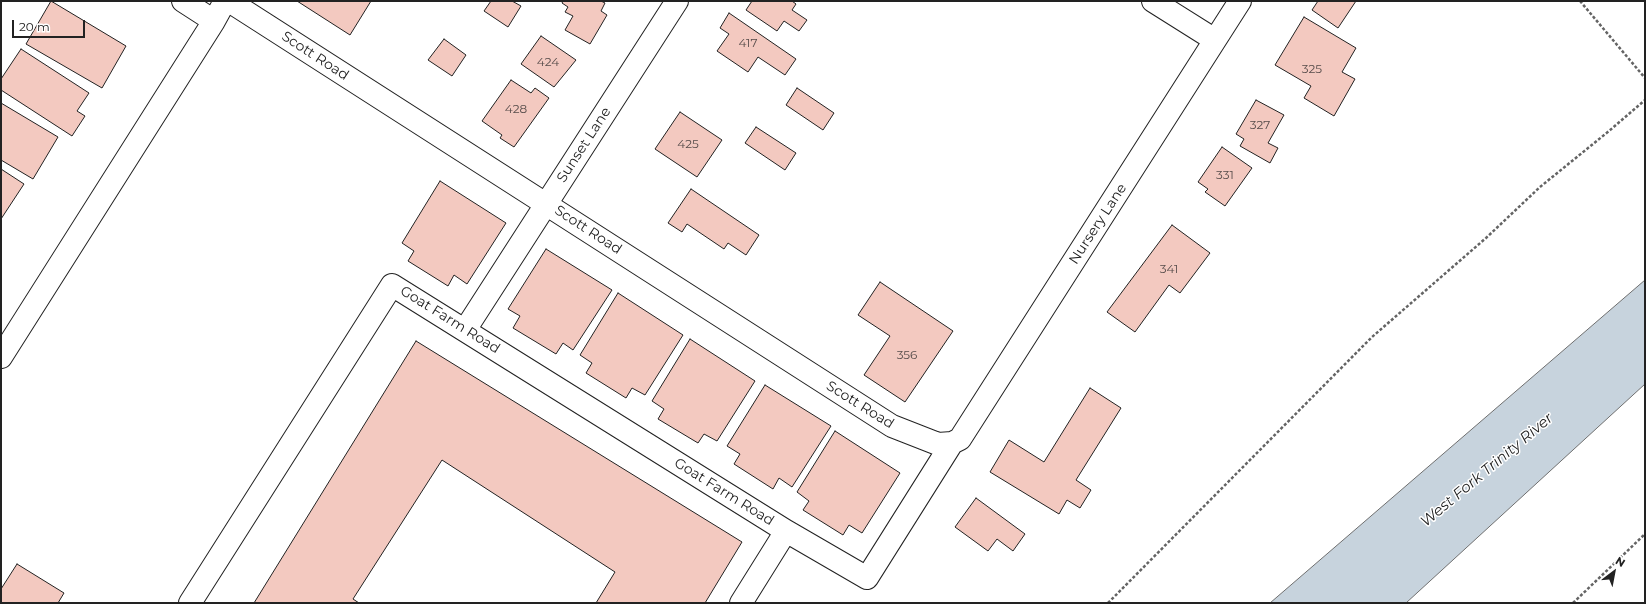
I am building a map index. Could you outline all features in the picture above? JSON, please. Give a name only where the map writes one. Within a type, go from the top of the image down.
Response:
[{"type":"street","points":[[183,1],[214,21]]},
{"type":"street","points":[[1,357],[214,21],[224,1]]},
{"type":"street","name":"Scott Road","points":[[229,1],[892,426],[938,444],[952,443]]},
{"type":"street","name":"Sunset Lane","points":[[465,330],[677,1]]},
{"type":"street","points":[[1153,1],[1215,40]]},
{"type":"street","name":"Nursery Lane","points":[[952,443],[960,439],[1240,1]]},
{"type":"street","name":"Goat Farm Road","points":[[190,603],[392,284],[786,531],[867,578],[952,443]]},
{"type":"street","name":"Goat Farm Road","points":[[741,603],[786,531]]},
{"type":"path","points":[[1580,1],[1645,78]]},
{"type":"path","points":[[1108,603],[1372,337],[1486,238],[1540,187],[1610,131],[1645,100]]},
{"type":"path","points":[[1573,603],[1645,534]]},
{"type":"water","name":"West Fork Trinity River","points":[[1645,280],[1645,384],[1406,603],[1270,603]]},
{"type":"building","points":[[51,1],[126,46],[102,88],[26,44]]},
{"type":"building","points":[[297,1],[371,1],[350,35]]},
{"type":"building","points":[[491,1],[512,1],[521,6],[508,27],[484,11]]},
{"type":"building","points":[[563,1],[601,1],[605,3],[601,11],[607,15],[590,44],[565,30],[573,16],[565,12],[568,7],[562,3]]},
{"type":"building","points":[[752,1],[792,1],[796,4],[792,10],[807,20],[799,31],[784,21],[777,31],[746,10]]},
{"type":"building","points":[[1318,1],[1356,1],[1338,28],[1312,10]]},
{"type":"building","points":[[729,13],[796,59],[785,75],[758,57],[748,72],[717,51],[729,34],[720,28]]},
{"type":"building","points":[[1304,17],[1356,48],[1342,72],[1355,79],[1334,116],[1304,98],[1311,86],[1275,65]]},
{"type":"building","points":[[541,36],[576,60],[554,87],[521,64]]},
{"type":"building","points":[[444,39],[466,55],[452,76],[428,60]]},
{"type":"building","points":[[21,49],[89,93],[77,111],[85,116],[72,136],[1,90],[1,79]]},
{"type":"building","points":[[511,80],[531,93],[535,88],[549,98],[514,147],[500,138],[502,135],[482,121]]},
{"type":"building","points":[[797,88],[834,113],[823,130],[786,105]]},
{"type":"building","points":[[1256,100],[1284,115],[1268,143],[1278,148],[1270,163],[1240,146],[1244,139],[1236,134]]},
{"type":"building","points":[[1,103],[58,137],[33,179],[1,160]]},
{"type":"building","points":[[680,112],[722,140],[697,177],[655,149]]},
{"type":"building","points":[[756,127],[796,153],[785,170],[745,143]]},
{"type":"building","points":[[1222,147],[1252,168],[1225,206],[1205,192],[1208,189],[1198,182]]},
{"type":"building","points":[[1,169],[24,184],[1,219]]},
{"type":"building","points":[[440,181],[506,223],[467,284],[454,275],[448,286],[408,261],[414,251],[402,243]]},
{"type":"building","points":[[691,189],[759,235],[746,255],[728,243],[724,249],[687,224],[682,232],[668,223]]},
{"type":"building","points":[[1172,225],[1210,253],[1180,293],[1169,285],[1135,332],[1107,312]]},
{"type":"building","points":[[546,249],[612,290],[573,350],[563,343],[556,354],[513,328],[520,316],[508,309]]},
{"type":"building","points":[[880,282],[953,331],[905,402],[864,375],[890,336],[858,315]]},
{"type":"building","points":[[618,293],[683,335],[645,395],[632,388],[626,398],[586,373],[592,363],[580,355]]},
{"type":"building","points":[[690,339],[755,381],[717,441],[704,434],[698,443],[658,419],[664,409],[652,401]]},
{"type":"building","points":[[416,341],[742,542],[705,603],[596,603],[615,572],[442,460],[353,599],[359,603],[254,603]]},
{"type":"building","points":[[765,385],[831,426],[792,487],[779,478],[773,489],[734,464],[740,454],[727,446]]},
{"type":"building","points":[[1090,388],[1121,408],[1076,480],[1091,490],[1080,508],[1067,500],[1059,514],[990,472],[1009,440],[1044,462]]},
{"type":"building","points":[[835,431],[900,473],[862,533],[849,525],[843,535],[803,510],[809,501],[797,492]]},
{"type":"building","points":[[976,498],[1025,534],[1013,551],[997,539],[988,551],[955,527]]},
{"type":"building","points":[[17,564],[64,593],[58,603],[1,603],[1,589]]}]
